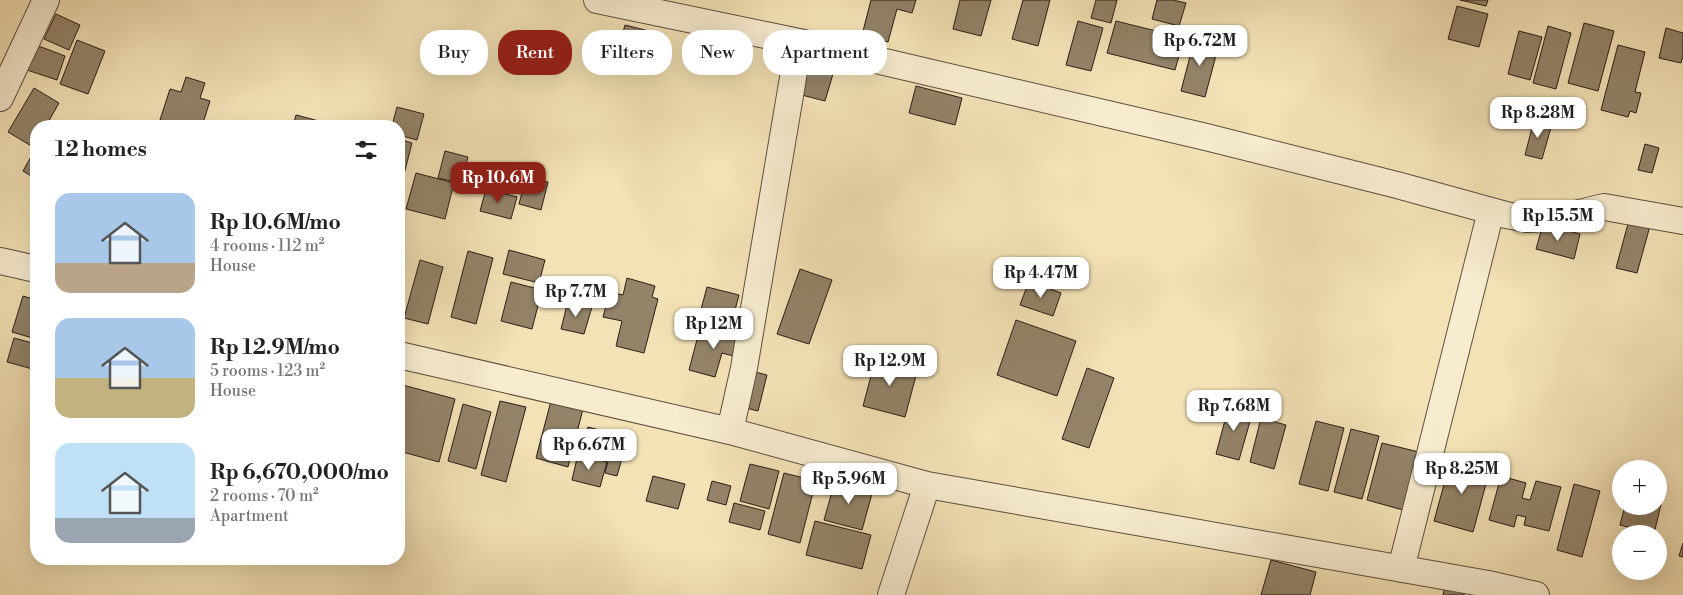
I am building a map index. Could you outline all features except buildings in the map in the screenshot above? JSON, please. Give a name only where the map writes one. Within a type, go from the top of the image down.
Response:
[{"type":"street","points":[[0,96],[46,0]]},
{"type":"street","points":[[597,0],[763,35]]},
{"type":"street","points":[[887,63],[1206,137],[1527,219],[1567,216],[1604,206],[1683,221]]},
{"type":"street","points":[[730,431],[744,368],[793,75]]},
{"type":"street","points":[[1401,569],[1491,211]]},
{"type":"street","points":[[0,261],[30,268]]},
{"type":"street","points":[[405,356],[730,431],[927,485],[1488,584],[1536,595]]},
{"type":"street","points":[[891,595],[927,485]]}]
